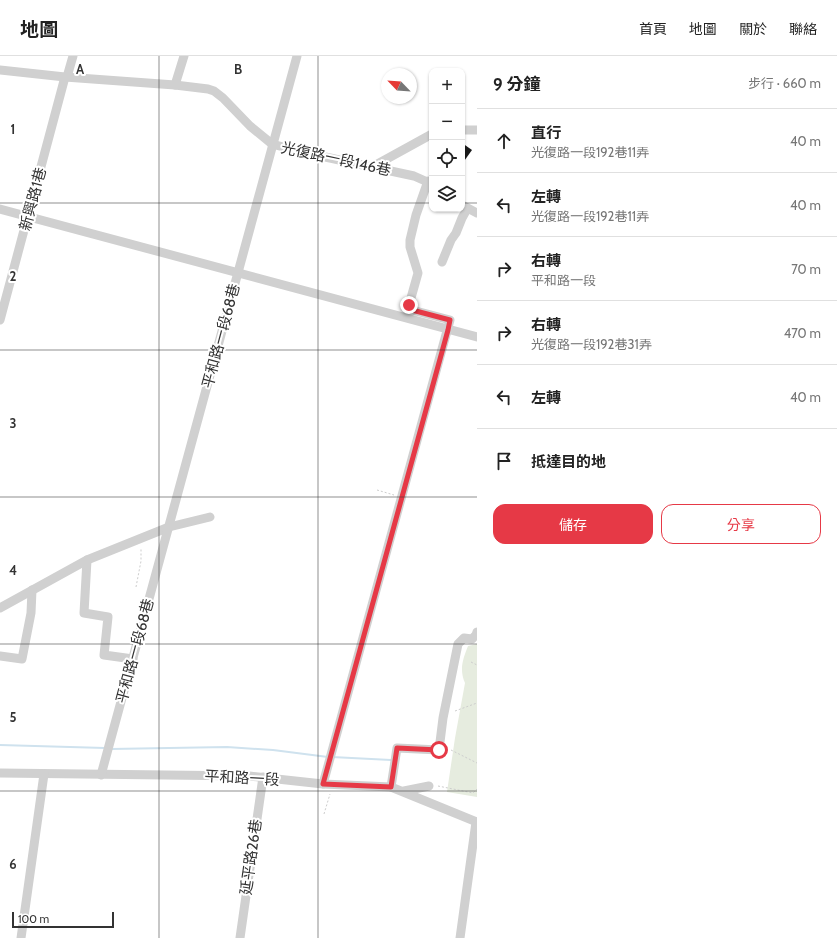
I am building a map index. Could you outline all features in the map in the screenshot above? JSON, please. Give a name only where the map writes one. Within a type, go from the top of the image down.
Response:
[{"type":"street","name":"新興路1巷","points":[[0,320],[73,56]]},
{"type":"street","points":[[175,85],[184,56]]},
{"type":"street","name":"平和路一段68巷","points":[[101,775],[296,56]]},
{"type":"street","name":"光復路一段146巷","points":[[0,70],[66,77],[202,87],[214,91],[250,126],[272,144],[302,152],[414,176],[429,183]]},
{"type":"street","points":[[465,130],[477,130]]},
{"type":"street","points":[[372,167],[429,136]]},
{"type":"street","points":[[323,784],[450,320],[412,310],[409,305],[418,273],[410,247],[410,240],[416,215],[429,185]]},
{"type":"street","points":[[465,207],[477,213]]},
{"type":"street","points":[[0,209],[477,337]]},
{"type":"street","points":[[442,262],[451,240],[456,234],[464,212]]},
{"type":"street","points":[[0,608],[87,560],[169,527],[210,517]]},
{"type":"street","points":[[87,560],[84,613],[108,617],[104,655],[133,659]]},
{"type":"street","points":[[0,656],[22,659],[31,613],[32,590]]},
{"type":"street","points":[[391,787],[397,748],[439,750],[443,718],[458,644],[464,638],[472,639],[477,632]]},
{"type":"street","name":"平和路一段","points":[[0,773],[263,777],[333,785],[391,787],[477,822]]},
{"type":"street","points":[[21,938],[44,774]]},
{"type":"street","name":"延平路26巷","points":[[240,938],[263,777]]},
{"type":"street","points":[[404,791],[429,786]]},
{"type":"street","points":[[460,938],[477,822]]},
{"type":"path","points":[[377,490],[402,498]]},
{"type":"path","points":[[136,587],[140,561],[141,538]]},
{"type":"path","points":[[470,662],[477,665]]},
{"type":"path","points":[[455,711],[477,703]]},
{"type":"path","points":[[451,750],[477,763]]},
{"type":"path","points":[[324,814],[333,785]]},
{"type":"path","points":[[429,786],[443,787],[473,793],[477,789]]},
{"type":"shaded area","points":[[477,644],[477,797],[447,792],[465,683],[462,673],[462,664],[468,646]]},
{"type":"building","points":[[465,145],[472,150],[465,160]]},
{"type":"waterway","points":[[0,745],[105,748]]},
{"type":"waterway","points":[[111,749],[227,747],[273,750],[328,757]]},
{"type":"waterway","points":[[332,757],[391,760]]},
{"type":"route","points":[[409,305],[410,309],[412,310],[450,320],[323,784],[391,787],[397,748],[439,750]]}]
